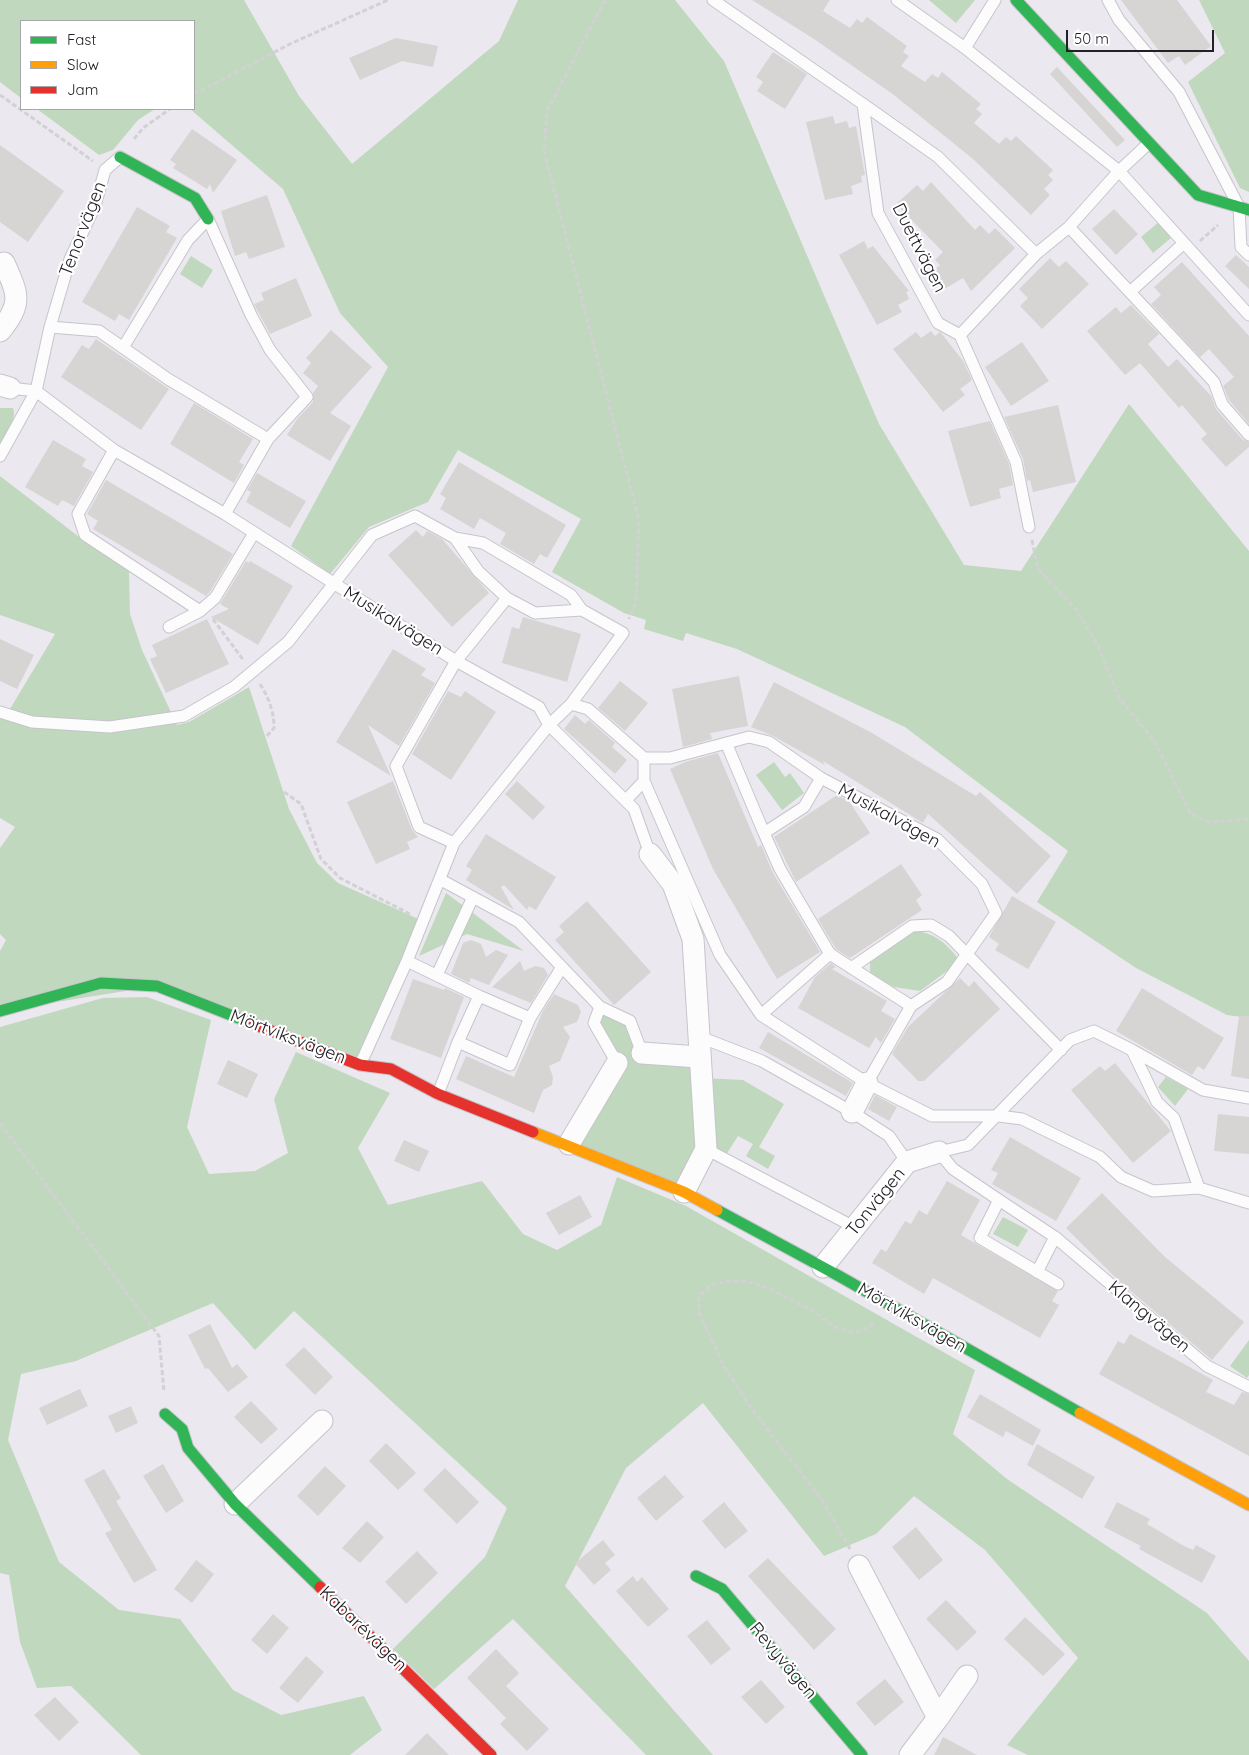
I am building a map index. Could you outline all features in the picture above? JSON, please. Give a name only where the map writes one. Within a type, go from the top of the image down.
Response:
[{"type":"street","points":[[1016,0],[1198,195],[1244,209]]},
{"type":"street","points":[[120,157],[194,198],[208,220]]},
{"type":"street","points":[[0,331],[14,314],[16,291],[4,263]]},
{"type":"street","name":"Musikalvägen","points":[[650,854],[673,884],[693,939],[706,1149]]},
{"type":"street","name":"Mörtviksvägen","points":[[0,1011],[101,983],[157,986],[360,1064],[391,1069],[438,1094],[569,1144],[684,1192],[886,1302],[1159,1458],[1249,1505]]},
{"type":"street","points":[[642,1053],[700,1047]]},
{"type":"street","points":[[569,1144],[617,1064]]},
{"type":"street","points":[[852,1112],[867,1083]]},
{"type":"street","points":[[684,1192],[706,1149]]},
{"type":"street","name":"Tonvägen","points":[[823,1267],[907,1162],[938,1152]]},
{"type":"street","name":"Kabarévägen","points":[[165,1414],[182,1429],[188,1448],[235,1504],[490,1755]]},
{"type":"street","points":[[235,1504],[322,1420]]},
{"type":"street","points":[[859,1566],[938,1718]]},
{"type":"street","name":"Revyvägen","points":[[696,1576],[722,1589],[862,1755]]},
{"type":"street","points":[[910,1755],[967,1676]]},
{"type":"lane","points":[[712,0],[938,157],[1036,254]]},
{"type":"lane","points":[[898,0],[965,48],[1119,171],[1249,316]]},
{"type":"lane","points":[[965,48],[995,0]]},
{"type":"lane","points":[[1108,0],[1119,20],[1179,92],[1244,209],[1241,247],[1249,255]]},
{"type":"lane","name":"Duettvägen","points":[[863,104],[878,213],[938,323],[960,335]]},
{"type":"lane","points":[[1029,527],[1016,462],[960,335],[1036,254],[1070,226],[1119,171],[1149,143]]},
{"type":"lane","name":"Tenorvägen","points":[[0,456],[36,392],[50,327],[70,259],[96,206],[105,170],[120,157]]},
{"type":"lane","points":[[124,346],[188,240],[208,220],[255,324],[270,350],[307,397],[268,439],[225,514]]},
{"type":"lane","points":[[1070,226],[1214,382],[1222,404],[1249,435]]},
{"type":"lane","points":[[1130,292],[1187,246]]},
{"type":"lane","points":[[50,327],[100,331],[124,346],[168,379],[268,439]]},
{"type":"lane","points":[[0,712],[32,722],[110,727],[184,716],[234,688],[288,642],[333,583],[225,514],[114,450],[36,392],[5,387]]},
{"type":"lane","points":[[114,450],[78,514],[85,534],[200,611]]},
{"type":"lane","name":"Musikalvägen","points":[[623,633],[582,610],[571,595],[483,543],[455,538],[415,516],[372,535],[333,583],[456,661],[539,707],[549,725],[627,799],[634,809],[650,854]]},
{"type":"lane","points":[[169,627],[200,611],[215,598],[254,533]]},
{"type":"lane","name":"Musikalvägen","points":[[455,538],[478,571],[507,598],[536,613],[582,610]]},
{"type":"lane","name":"Musikalvägen","points":[[454,843],[419,826],[396,766],[456,661],[507,598]]},
{"type":"lane","points":[[360,1064],[407,961],[441,880],[454,843],[549,725],[571,704],[623,633]]},
{"type":"lane","points":[[571,704],[588,709],[644,758],[644,781],[720,955],[761,1016],[867,1083],[932,1116],[999,1116],[1022,1119],[1100,1157],[1121,1177],[1153,1191],[1199,1188],[1249,1203]]},
{"type":"lane","name":"Musikalvägen","points":[[644,758],[670,758],[749,737],[769,742],[821,778],[937,839],[982,884],[996,913],[947,982],[911,1006],[867,1083]]},
{"type":"lane","points":[[727,744],[780,869],[830,954],[911,1006]]},
{"type":"lane","name":"Musikalvägen","points":[[764,833],[804,807],[821,778]]},
{"type":"lane","points":[[627,799],[644,781]]},
{"type":"lane","points":[[441,880],[519,922],[600,1007],[630,1021],[642,1053]]},
{"type":"lane","points":[[437,975],[473,897]]},
{"type":"lane","points":[[851,968],[912,926],[931,925],[949,936],[1061,1050]]},
{"type":"lane","points":[[761,1016],[830,954]]},
{"type":"lane","points":[[407,961],[530,1018]]},
{"type":"lane","points":[[458,1042],[510,1065],[530,1018],[562,967]]},
{"type":"lane","points":[[438,1094],[458,1042],[479,996]]},
{"type":"lane","points":[[600,1007],[594,1023],[617,1064]]},
{"type":"lane","points":[[938,1152],[968,1145],[999,1116],[1070,1040],[1094,1031],[1203,1090],[1249,1098]]},
{"type":"lane","points":[[700,1047],[762,1061],[852,1112],[889,1136],[907,1162]]},
{"type":"lane","points":[[1132,1050],[1157,1102],[1174,1118],[1199,1188]]},
{"type":"lane","points":[[706,1149],[856,1228]]},
{"type":"lane","name":"Klangvägen","points":[[938,1152],[953,1169],[1055,1237],[1207,1366],[1249,1387]]},
{"type":"lane","points":[[999,1200],[980,1238],[1058,1284]]},
{"type":"lane","points":[[1037,1272],[1055,1237]]},
{"type":"path","points":[[195,93],[290,44],[388,0]]},
{"type":"path","points":[[605,0],[547,111],[544,151],[639,521],[636,603],[623,633]]},
{"type":"path","points":[[0,95],[20,109]]},
{"type":"path","points":[[21,110],[105,170]]},
{"type":"path","points":[[120,157],[143,128],[169,110]]},
{"type":"path","points":[[1187,246],[1244,209]]},
{"type":"path","points":[[1029,527],[1038,568],[1076,609],[1099,648],[1119,698],[1155,742],[1190,813],[1208,822],[1249,818]]},
{"type":"path","points":[[284,792],[301,804],[321,859],[340,878],[423,921]]},
{"type":"path","points":[[0,1123],[159,1336],[165,1414]]},
{"type":"path","points":[[859,1566],[822,1500],[754,1412],[725,1368],[699,1313],[699,1296],[711,1285],[747,1281],[770,1289],[811,1310],[835,1327],[855,1333],[871,1326],[886,1302]]},
{"type":"green space","points":[[0,0],[244,0],[299,96],[352,164],[499,41],[518,0],[675,0],[724,61],[879,424],[964,565],[1021,571],[1129,404],[1249,551],[1249,1018],[1227,1015],[1136,968],[1037,902],[1068,851],[905,727],[737,649],[686,633],[683,641],[644,629],[646,620],[624,613],[552,572],[581,519],[458,450],[428,502],[369,527],[330,574],[291,546],[388,367],[340,313],[283,189],[191,110],[195,110],[195,20],[20,20],[20,97],[0,82]]},
{"type":"green space","points":[[929,0],[975,0],[956,23]]},
{"type":"green space","points":[[1199,0],[1249,0],[1249,192],[1240,188],[1188,82],[1225,53]]},
{"type":"green space","points":[[38,110],[153,110],[138,120],[113,150],[99,155]]},
{"type":"green space","points":[[1159,222],[1171,238],[1153,253],[1141,237]]},
{"type":"green space","points":[[191,256],[213,270],[202,288],[180,274]]},
{"type":"green space","points":[[0,408],[13,408],[14,417],[11,427],[0,443]]},
{"type":"green space","points":[[0,476],[83,540],[129,571],[130,614],[142,650],[177,725],[189,722],[249,687],[289,809],[317,863],[338,883],[423,921],[360,1065],[157,986],[0,1011],[0,951],[6,940],[0,934],[0,848],[15,827],[0,818],[0,712],[7,714],[55,634],[0,615]]},
{"type":"green space","points":[[774,762],[785,777],[790,773],[804,793],[782,810],[756,775]]},
{"type":"green space","points":[[446,893],[524,951],[467,934],[419,956]]},
{"type":"green space","points":[[915,931],[933,936],[948,947],[957,957],[951,968],[920,991],[894,987],[870,973],[870,962]]},
{"type":"green space","points":[[147,997],[211,1020],[187,1127],[209,1174],[255,1171],[288,1153],[274,1099],[296,1052],[390,1093],[358,1148],[388,1205],[482,1181],[523,1234],[557,1250],[601,1225],[617,1177],[686,1206],[975,1370],[953,1434],[1007,1479],[1207,1613],[1249,1661],[1249,1755],[1028,1755],[1007,1745],[1078,1658],[985,1550],[914,1496],[876,1534],[824,1556],[703,1403],[626,1468],[565,1586],[713,1755],[646,1755],[513,1619],[434,1689],[393,1649],[485,1557],[507,1508],[294,1311],[255,1350],[213,1303],[76,1361],[21,1374],[8,1440],[59,1562],[119,1610],[180,1619],[233,1690],[281,1715],[364,1696],[382,1730],[350,1755],[141,1755],[71,1686],[37,1688],[20,1642],[9,1575],[0,1573],[0,1027],[103,998]]},
{"type":"green space","points":[[600,1007],[630,1021],[642,1053],[699,1057],[701,1078],[743,1080],[784,1104],[759,1147],[775,1156],[768,1169],[746,1156],[753,1144],[738,1136],[724,1158],[706,1149],[684,1192],[569,1144],[617,1064],[594,1023]]},
{"type":"green space","points":[[1166,1077],[1188,1089],[1175,1106],[1158,1087]]},
{"type":"green space","points":[[1003,1217],[1028,1230],[1018,1247],[993,1234]]},
{"type":"green space","points":[[1249,1340],[1249,1375],[1247,1378],[1230,1366]]},
{"type":"building","points":[[752,0],[830,0],[823,11],[850,28],[857,19],[862,23],[867,17],[907,46],[903,52],[909,56],[901,66],[925,82],[932,74],[938,78],[942,72],[981,104],[976,109],[982,114],[974,123],[999,144],[1006,137],[1011,141],[1016,136],[1053,170],[1048,175],[1053,180],[1044,189],[1050,195],[1031,215],[973,159],[894,95],[814,39]]},
{"type":"building","points":[[1121,0],[1177,0],[1211,46],[1185,65],[1179,56],[1168,63]]},
{"type":"building","points":[[396,38],[438,46],[433,67],[402,61],[360,80],[349,58]]},
{"type":"building","points":[[773,52],[807,74],[785,109],[757,91],[763,82],[756,77]]},
{"type":"building","points":[[1057,67],[1125,140],[1117,147],[1050,74]]},
{"type":"building","points":[[833,116],[835,124],[847,121],[849,128],[856,126],[865,175],[861,176],[862,182],[851,186],[853,194],[825,200],[806,122]]},
{"type":"building","points":[[192,129],[237,160],[213,193],[210,184],[207,189],[173,168],[176,164],[170,160]]},
{"type":"building","points":[[0,145],[64,191],[28,242],[0,222]]},
{"type":"building","points":[[931,182],[975,230],[980,225],[989,234],[995,228],[1015,248],[971,291],[963,278],[946,288],[941,288],[929,275],[940,265],[935,260],[943,252],[896,204],[917,185],[923,191]]},
{"type":"building","points":[[267,195],[285,247],[249,259],[246,252],[235,256],[221,211]]},
{"type":"building","points":[[137,207],[170,226],[166,232],[177,238],[129,320],[119,314],[115,321],[82,302]]},
{"type":"building","points":[[1114,209],[1138,234],[1116,255],[1092,229]]},
{"type":"building","points":[[864,241],[868,249],[873,246],[909,291],[906,292],[909,299],[898,305],[902,312],[877,325],[839,255]]},
{"type":"building","points":[[1236,255],[1249,267],[1249,289],[1225,266]]},
{"type":"building","points":[[1050,258],[1059,267],[1066,261],[1089,284],[1042,329],[1020,306],[1028,298],[1019,289]]},
{"type":"building","points":[[1182,262],[1249,336],[1249,424],[1229,400],[1223,386],[1234,377],[1209,349],[1200,357],[1151,304],[1161,295],[1154,287]]},
{"type":"building","points":[[296,278],[312,316],[270,334],[254,304],[264,300],[261,293]]},
{"type":"building","points":[[1131,305],[1159,334],[1148,344],[1168,367],[1177,359],[1211,396],[1216,409],[1243,440],[1249,442],[1249,447],[1226,467],[1201,439],[1207,434],[1182,405],[1179,408],[1140,363],[1125,375],[1087,331],[1116,307],[1121,313]]},
{"type":"building","points":[[331,330],[372,367],[330,413],[351,426],[330,461],[287,435],[297,419],[313,402],[313,393],[318,386],[303,373],[311,363],[306,358]]},
{"type":"building","points":[[931,331],[935,336],[940,332],[942,334],[963,361],[972,380],[960,389],[965,395],[943,412],[893,349],[916,332],[921,338]]},
{"type":"building","points":[[96,339],[169,389],[141,430],[61,377],[82,345],[89,349]]},
{"type":"building","points":[[1022,342],[1049,381],[1011,406],[985,367]]},
{"type":"building","points":[[194,403],[253,439],[239,462],[244,465],[234,483],[170,444]]},
{"type":"building","points":[[1058,405],[1076,482],[1033,492],[1030,480],[1027,481],[1023,459],[1004,417]]},
{"type":"building","points":[[990,421],[1009,464],[1013,485],[999,489],[1001,498],[970,507],[948,431]]},
{"type":"building","points":[[53,440],[86,459],[82,466],[93,472],[74,506],[62,500],[58,506],[25,487]]},
{"type":"building","points":[[459,462],[566,525],[547,558],[540,554],[534,564],[500,544],[506,533],[480,518],[474,529],[440,509],[446,498],[440,494]]},
{"type":"building","points":[[257,473],[306,501],[290,528],[246,502],[251,492],[247,490]]},
{"type":"building","points":[[106,480],[233,554],[206,596],[93,529],[98,521],[87,514]]},
{"type":"building","points":[[416,530],[423,537],[427,531],[442,539],[489,593],[452,627],[388,555]]},
{"type":"building","points":[[246,561],[249,563],[250,561],[293,586],[258,645],[211,617],[229,609],[220,604]]},
{"type":"building","points":[[523,617],[581,634],[567,682],[502,663],[512,627],[519,629]]},
{"type":"building","points":[[207,619],[229,664],[166,693],[150,659],[157,656],[152,645]]},
{"type":"building","points":[[0,639],[34,655],[17,689],[0,681]]},
{"type":"building","points":[[393,649],[426,669],[421,675],[435,683],[399,746],[368,725],[391,776],[336,742]]},
{"type":"building","points":[[739,676],[748,726],[710,733],[712,739],[683,747],[672,689]]},
{"type":"building","points":[[620,681],[648,703],[625,731],[598,708]]},
{"type":"building","points":[[774,682],[872,733],[976,796],[980,792],[1051,856],[1017,894],[928,814],[923,823],[823,761],[825,765],[773,736],[751,727]]},
{"type":"building","points":[[448,691],[461,697],[465,691],[496,712],[451,780],[412,754]]},
{"type":"building","points":[[575,715],[585,724],[589,720],[615,743],[612,747],[627,760],[615,774],[564,729]]},
{"type":"building","points":[[718,753],[758,847],[761,845],[773,873],[820,952],[777,979],[713,869],[670,769],[685,762]]},
{"type":"building","points":[[393,781],[412,830],[418,837],[407,842],[410,849],[376,864],[347,802]]},
{"type":"building","points":[[517,781],[545,807],[533,820],[505,794]]},
{"type":"building","points":[[837,795],[849,801],[870,833],[796,882],[774,837]]},
{"type":"building","points":[[486,834],[556,877],[536,910],[529,906],[527,910],[504,885],[501,887],[514,910],[466,880],[472,870],[466,866]]},
{"type":"building","points":[[901,864],[922,895],[916,900],[922,910],[850,958],[836,949],[818,919]]},
{"type":"building","points":[[1012,896],[1056,922],[1028,969],[995,950],[999,944],[989,937]]},
{"type":"building","points":[[587,901],[651,972],[614,1005],[555,940],[564,932],[559,926]]},
{"type":"building","points":[[471,940],[481,944],[486,957],[496,950],[508,955],[489,985],[471,978],[469,983],[451,974],[463,943]]},
{"type":"building","points":[[520,961],[524,971],[535,966],[544,968],[548,975],[531,1003],[492,987]]},
{"type":"building","points":[[831,963],[836,967],[832,969],[887,1001],[881,1011],[895,1019],[881,1043],[876,1037],[869,1048],[798,1008],[815,977]]},
{"type":"building","points":[[960,978],[969,987],[974,981],[1000,1009],[924,1081],[918,1081],[892,1054],[908,1027]]},
{"type":"building","points":[[413,979],[444,990],[445,988],[464,997],[441,1058],[390,1039]]},
{"type":"building","points":[[1142,988],[1224,1038],[1204,1070],[1198,1066],[1192,1075],[1116,1031]]},
{"type":"building","points":[[554,994],[578,1005],[581,1012],[577,1022],[563,1027],[570,1037],[560,1061],[549,1066],[553,1077],[552,1085],[543,1090],[534,1113],[456,1079],[466,1056],[514,1077],[543,1011]]},
{"type":"building","points":[[1239,1016],[1249,1016],[1249,1079],[1231,1076]]},
{"type":"building","points":[[768,1032],[853,1083],[846,1096],[759,1048]]},
{"type":"building","points":[[228,1060],[258,1074],[247,1098],[217,1084]]},
{"type":"building","points":[[1115,1063],[1171,1131],[1133,1163],[1071,1090],[1100,1066],[1105,1071]]},
{"type":"building","points":[[875,1095],[897,1107],[889,1121],[868,1109]]},
{"type":"building","points":[[1218,1114],[1249,1117],[1249,1154],[1214,1151]]},
{"type":"building","points":[[1010,1137],[1081,1178],[1056,1221],[992,1184],[998,1173],[991,1170]]},
{"type":"building","points":[[404,1140],[429,1151],[419,1172],[394,1161]]},
{"type":"building","points":[[947,1181],[980,1200],[961,1235],[1058,1291],[1052,1301],[1059,1305],[1040,1338],[933,1278],[924,1294],[872,1263],[881,1249],[886,1252],[905,1221],[911,1224],[919,1210],[927,1215]]},
{"type":"building","points":[[1102,1193],[1165,1257],[1244,1322],[1212,1360],[1119,1281],[1066,1228]]},
{"type":"building","points":[[580,1195],[592,1217],[559,1235],[546,1213]]},
{"type":"building","points":[[210,1324],[232,1368],[237,1364],[248,1377],[228,1392],[208,1368],[205,1369],[188,1335]]},
{"type":"building","points":[[1130,1334],[1213,1380],[1206,1392],[1234,1405],[1242,1392],[1249,1394],[1249,1456],[1099,1374],[1118,1341],[1124,1344]]},
{"type":"building","points":[[304,1347],[333,1377],[315,1395],[285,1365]]},
{"type":"building","points":[[80,1389],[88,1406],[47,1425],[39,1408]]},
{"type":"building","points":[[980,1394],[1041,1430],[1033,1446],[1006,1431],[1003,1437],[967,1417]]},
{"type":"building","points":[[251,1401],[278,1429],[261,1444],[234,1417]]},
{"type":"building","points":[[131,1406],[138,1423],[116,1433],[108,1416]]},
{"type":"building","points":[[386,1443],[416,1473],[398,1490],[369,1461]]},
{"type":"building","points":[[1037,1444],[1095,1477],[1082,1499],[1027,1465]]},
{"type":"building","points":[[163,1464],[184,1501],[166,1513],[143,1476]]},
{"type":"building","points":[[325,1466],[346,1486],[318,1516],[297,1496]]},
{"type":"building","points":[[445,1468],[479,1502],[457,1524],[423,1490]]},
{"type":"building","points":[[104,1469],[121,1498],[116,1501],[157,1570],[134,1583],[105,1533],[112,1530],[84,1480]]},
{"type":"building","points":[[665,1475],[684,1497],[656,1521],[637,1498]]},
{"type":"building","points":[[724,1502],[748,1531],[725,1549],[702,1521]]},
{"type":"building","points":[[1117,1502],[1150,1519],[1147,1524],[1184,1546],[1193,1550],[1196,1545],[1216,1556],[1202,1583],[1139,1549],[1141,1546],[1104,1527]]},
{"type":"building","points":[[367,1521],[384,1537],[360,1563],[342,1548]]},
{"type":"building","points":[[916,1527],[943,1560],[919,1580],[892,1547]]},
{"type":"building","points":[[603,1540],[615,1555],[605,1563],[611,1570],[594,1585],[575,1563]]},
{"type":"building","points":[[417,1551],[438,1573],[406,1604],[385,1582]]},
{"type":"building","points":[[768,1558],[836,1629],[814,1650],[748,1576]]},
{"type":"building","points":[[196,1560],[214,1574],[192,1603],[174,1589]]},
{"type":"building","points":[[633,1576],[637,1582],[642,1577],[669,1609],[648,1627],[616,1591]]},
{"type":"building","points":[[946,1600],[977,1632],[957,1651],[926,1619]]},
{"type":"building","points":[[273,1614],[289,1628],[267,1654],[251,1640]]},
{"type":"building","points":[[1025,1617],[1065,1654],[1043,1676],[1004,1639]]},
{"type":"building","points":[[707,1620],[731,1649],[711,1665],[687,1636]]},
{"type":"building","points":[[496,1649],[519,1673],[506,1686],[549,1729],[527,1751],[500,1724],[506,1718],[467,1678]]},
{"type":"building","points":[[306,1656],[324,1672],[298,1703],[279,1688]]},
{"type":"building","points":[[885,1679],[904,1702],[875,1726],[856,1703]]},
{"type":"building","points":[[761,1680],[785,1707],[766,1724],[741,1697]]},
{"type":"building","points":[[55,1697],[79,1722],[59,1741],[34,1715]]},
{"type":"building","points":[[427,1733],[449,1755],[405,1755]]},
{"type":"building","points":[[943,1737],[977,1755],[934,1755]]},
{"type":"traffic: fast","points":[[1016,0],[1198,195],[1249,210]]},
{"type":"traffic: fast","points":[[120,157],[195,198],[208,219]]},
{"type":"traffic: fast","points":[[0,1011],[101,983],[157,986],[251,1023]]},
{"type":"traffic: fast","points":[[717,1210],[839,1276],[1080,1413]]},
{"type":"traffic: fast","points":[[165,1414],[182,1429],[188,1448],[235,1504],[320,1587]]},
{"type":"traffic: fast","points":[[696,1576],[722,1589],[862,1755]]},
{"type":"traffic: slow","points":[[533,1132],[684,1192],[717,1210]]},
{"type":"traffic: slow","points":[[1080,1413],[1249,1505]]},
{"type":"traffic: jam","points":[[251,1023],[360,1065],[391,1069],[438,1094],[533,1132]]},
{"type":"traffic: jam","points":[[320,1587],[491,1755]]}]
